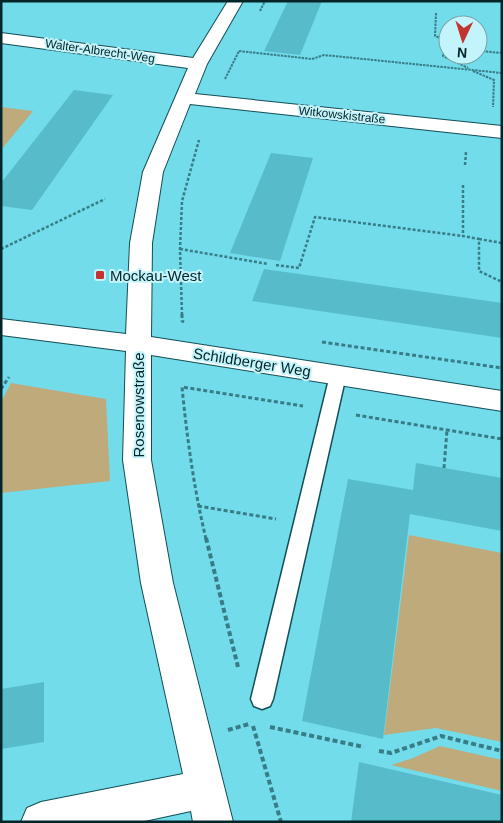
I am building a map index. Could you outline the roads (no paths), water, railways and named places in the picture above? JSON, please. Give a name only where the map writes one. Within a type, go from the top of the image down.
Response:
[{"type":"street","name":"Rosenowstraße","points":[[209,805],[157,583],[137,460],[141,243],[152,172],[198,64],[236,1]]},
{"type":"street","name":"Walter-Albrecht-Weg","points":[[1,38],[198,64]]},
{"type":"street","name":"Witkowskistraße","points":[[183,98],[502,132]]},
{"type":"street","name":"Schildberger Weg","points":[[1,327],[138,344],[502,401]]},
{"type":"street","points":[[41,822],[209,805]]},
{"type":"lane","points":[[262,699],[338,375]]},
{"type":"place","name":"Mockau-West","points":[[100,275]]}]
